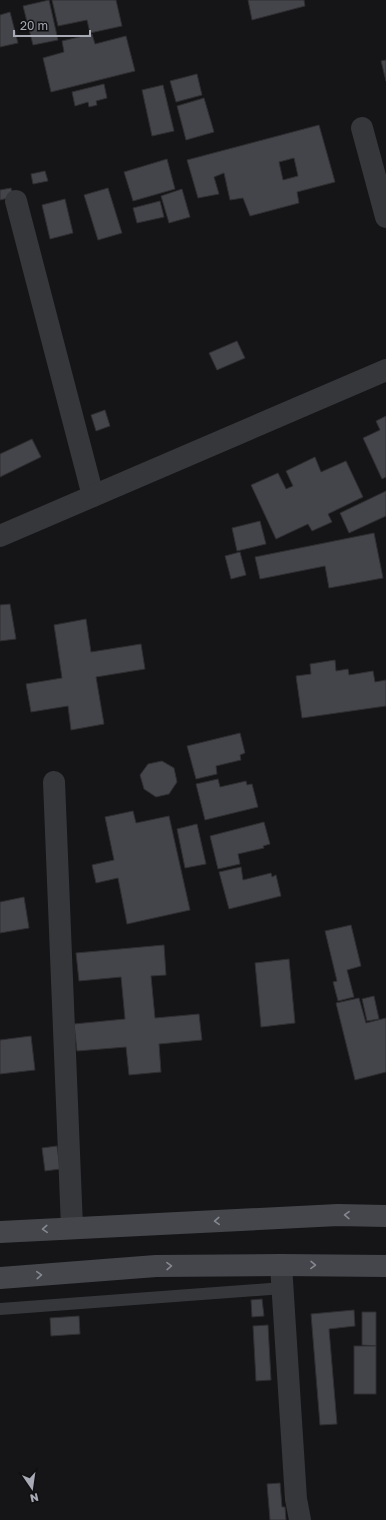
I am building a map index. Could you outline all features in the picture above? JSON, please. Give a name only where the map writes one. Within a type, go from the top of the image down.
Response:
[{"type":"main road","points":[[0,1232],[72,1227],[338,1215],[386,1216]]},
{"type":"main road","points":[[0,1278],[156,1266],[386,1266]]},
{"type":"street","points":[[362,128],[386,217]]},
{"type":"street","points":[[16,201],[93,496]]},
{"type":"street","points":[[0,536],[386,370]]},
{"type":"street","points":[[54,782],[72,1227]]},
{"type":"street","points":[[281,1265],[296,1499],[300,1520]]},
{"type":"lane","points":[[0,1309],[283,1288]]},
{"type":"building","points":[[49,0],[58,40],[33,45],[23,6]]},
{"type":"building","points":[[52,0],[116,0],[122,26],[90,33],[87,20],[58,26]]},
{"type":"building","points":[[248,0],[304,0],[305,6],[252,20]]},
{"type":"building","points":[[10,12],[18,43],[0,47],[0,15]]},
{"type":"building","points":[[92,34],[95,44],[126,36],[135,71],[51,92],[43,58],[64,52],[62,41]]},
{"type":"building","points":[[386,60],[386,81],[381,61]]},
{"type":"building","points":[[197,74],[202,95],[176,102],[170,81]]},
{"type":"building","points":[[104,84],[107,98],[96,101],[97,105],[89,107],[88,102],[75,106],[72,92]]},
{"type":"building","points":[[163,85],[174,131],[152,136],[142,90]]},
{"type":"building","points":[[204,98],[214,132],[186,140],[177,106]]},
{"type":"building","points":[[319,125],[335,182],[297,192],[299,203],[250,216],[243,198],[230,200],[224,173],[214,177],[219,194],[198,198],[187,160]],"holes":[[[294,158],[298,176],[283,180],[279,162]]]},
{"type":"building","points":[[167,159],[175,189],[133,201],[124,172]]},
{"type":"building","points":[[45,171],[48,181],[33,184],[31,174]]},
{"type":"building","points":[[11,188],[13,197],[0,200],[0,190]]},
{"type":"building","points":[[108,188],[122,233],[98,240],[84,195]]},
{"type":"building","points":[[182,189],[190,217],[169,223],[161,196]]},
{"type":"building","points":[[65,199],[73,233],[50,239],[42,205]]},
{"type":"building","points":[[160,201],[164,217],[137,223],[133,208]]},
{"type":"building","points":[[237,341],[245,358],[217,370],[209,353]]},
{"type":"building","points":[[105,410],[110,426],[96,431],[91,415]]},
{"type":"building","points":[[386,416],[386,477],[382,479],[363,438],[380,430],[376,421]]},
{"type":"building","points":[[32,439],[41,457],[0,477],[0,454]]},
{"type":"building","points":[[315,457],[321,472],[346,461],[363,497],[328,514],[332,522],[312,531],[308,524],[276,539],[251,485],[278,473],[286,489],[293,486],[286,471]]},
{"type":"building","points":[[386,491],[386,516],[349,533],[340,513]]},
{"type":"building","points":[[260,521],[266,544],[237,551],[232,528]]},
{"type":"building","points":[[374,533],[383,578],[329,588],[325,566],[260,579],[255,557]]},
{"type":"building","points":[[240,552],[246,575],[231,579],[225,556]]},
{"type":"building","points":[[10,604],[16,639],[0,641],[0,605]]},
{"type":"building","points":[[86,619],[91,652],[141,644],[145,669],[96,677],[104,724],[71,730],[68,706],[31,712],[26,684],[62,678],[54,625]]},
{"type":"building","points":[[335,660],[336,671],[348,669],[349,675],[373,671],[375,682],[386,680],[386,706],[302,718],[296,676],[311,674],[310,664]]},
{"type":"building","points":[[240,733],[245,753],[240,755],[241,760],[216,766],[217,774],[196,779],[187,746]]},
{"type":"building","points":[[162,761],[174,768],[177,782],[169,794],[156,797],[144,789],[140,775],[148,764]]},
{"type":"building","points":[[218,779],[220,787],[246,781],[247,785],[252,784],[258,807],[205,820],[196,784]]},
{"type":"building","points":[[133,811],[136,823],[169,816],[190,910],[127,924],[118,878],[96,883],[92,865],[114,860],[105,817]]},
{"type":"building","points":[[264,822],[270,844],[263,846],[264,848],[238,854],[240,864],[218,869],[210,836]]},
{"type":"building","points":[[197,824],[206,864],[185,868],[177,829]]},
{"type":"building","points":[[241,867],[243,880],[271,873],[272,877],[276,875],[281,896],[229,909],[219,872]]},
{"type":"building","points":[[24,897],[29,928],[0,933],[0,902]]},
{"type":"building","points":[[351,925],[361,966],[347,970],[354,997],[338,1001],[333,982],[337,981],[325,931]]},
{"type":"building","points":[[164,945],[166,975],[151,976],[155,1018],[199,1014],[202,1040],[159,1044],[161,1072],[129,1075],[126,1047],[77,1051],[74,1024],[125,1019],[121,977],[79,981],[76,953]]},
{"type":"building","points":[[289,959],[295,1023],[261,1027],[255,963]]},
{"type":"building","points":[[374,996],[379,1019],[367,1021],[362,999]]},
{"type":"building","points":[[359,998],[366,1023],[386,1018],[386,1072],[355,1080],[336,1003]]},
{"type":"building","points":[[31,1036],[35,1070],[0,1074],[0,1040]]},
{"type":"building","points":[[57,1146],[60,1169],[45,1171],[42,1148]]},
{"type":"building","points":[[262,1299],[264,1316],[252,1317],[251,1300]]},
{"type":"building","points":[[354,1310],[355,1326],[329,1329],[337,1424],[320,1425],[311,1314]]},
{"type":"building","points":[[362,1312],[376,1312],[376,1346],[362,1345]]},
{"type":"building","points":[[79,1316],[80,1334],[51,1336],[50,1318]]},
{"type":"building","points":[[268,1325],[271,1380],[256,1381],[253,1326]]},
{"type":"building","points":[[354,1346],[376,1346],[376,1394],[354,1394]]},
{"type":"building","points":[[280,1483],[282,1507],[285,1507],[286,1520],[270,1520],[267,1484]]}]
